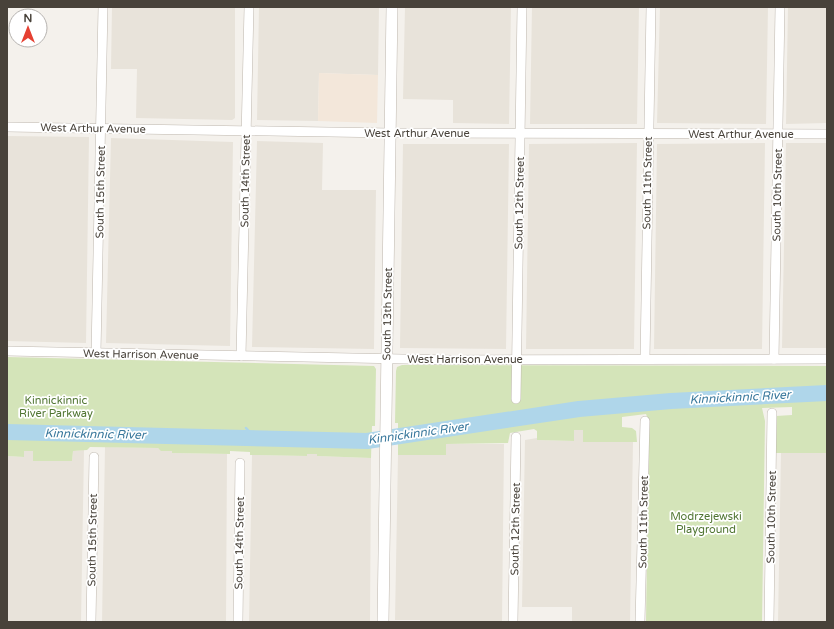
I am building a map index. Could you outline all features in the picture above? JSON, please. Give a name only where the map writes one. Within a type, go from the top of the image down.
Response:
[{"type":"street","name":"South 15th Street","points":[[96,353],[103,7]]},
{"type":"street","name":"South 14th Street","points":[[241,356],[249,7]]},
{"type":"street","name":"South 13th Street","points":[[383,622],[392,7]]},
{"type":"street","name":"South 12th Street","points":[[516,399],[522,7]]},
{"type":"street","name":"South 11th Street","points":[[646,359],[651,7]]},
{"type":"street","name":"South 10th Street","points":[[774,359],[780,7]]},
{"type":"street","name":"West Arthur Avenue","points":[[7,126],[390,133],[827,134]]},
{"type":"street","name":"West Harrison Avenue","points":[[7,351],[387,359],[827,359]]},
{"type":"street","name":"South 10th Street","points":[[769,622],[772,412]]},
{"type":"street","name":"South 11th Street","points":[[640,622],[645,421]]},
{"type":"street","name":"South 12th Street","points":[[513,622],[516,437]]},
{"type":"street","name":"South 15th Street","points":[[91,622],[94,457]]},
{"type":"street","name":"South 14th Street","points":[[238,622],[240,463]]},
{"type":"shaded area","points":[[112,7],[235,7],[235,118],[232,120],[136,118],[137,69],[111,69]]},
{"type":"shaded area","points":[[259,7],[379,7],[378,75],[319,73],[318,121],[257,120]]},
{"type":"shaded area","points":[[405,7],[511,7],[509,124],[453,123],[453,100],[403,99]]},
{"type":"shaded area","points":[[532,7],[639,7],[637,124],[530,124]]},
{"type":"shaded area","points":[[660,7],[768,7],[766,124],[657,123]]},
{"type":"shaded area","points":[[788,7],[827,7],[827,123],[786,124]]},
{"type":"shaded area","points":[[319,73],[378,75],[377,123],[318,121]]},
{"type":"shaded area","points":[[7,136],[89,137],[86,343],[7,341]]},
{"type":"shaded area","points":[[111,138],[233,142],[230,346],[106,343]]},
{"type":"shaded area","points":[[257,141],[323,143],[322,190],[376,190],[374,349],[252,347]]},
{"type":"shaded area","points":[[637,143],[634,349],[526,349],[529,144]]},
{"type":"shaded area","points":[[765,143],[762,349],[654,349],[657,144]]},
{"type":"shaded area","points":[[786,143],[827,143],[827,348],[782,348]]},
{"type":"shaded area","points":[[403,144],[509,144],[506,349],[400,348]]},
{"type":"shaded area","points":[[574,430],[583,430],[583,442],[633,442],[630,622],[572,622],[572,607],[522,607],[525,440],[537,438],[537,440],[573,441]]},
{"type":"shaded area","points":[[446,444],[504,444],[502,622],[420,622],[420,620],[395,620],[398,455],[445,455]]},
{"type":"shaded area","points":[[105,447],[158,448],[162,451],[172,451],[173,453],[227,454],[226,622],[102,622]]},
{"type":"shaded area","points":[[24,450],[33,451],[33,461],[72,461],[73,451],[84,450],[81,622],[7,622],[7,456],[24,457]]},
{"type":"shaded area","points":[[781,453],[827,453],[827,622],[778,622]]},
{"type":"shaded area","points":[[307,454],[317,454],[317,456],[371,458],[370,622],[249,622],[252,455],[306,456]]},
{"type":"green space","name":"Kinnickinnic River Parkway","points":[[7,357],[374,366],[376,369],[375,426],[372,426],[371,458],[317,456],[317,454],[307,454],[307,456],[250,455],[250,452],[230,451],[230,454],[172,453],[172,451],[161,451],[158,448],[90,447],[87,450],[73,451],[72,461],[33,461],[33,451],[24,451],[24,457],[7,456]]},
{"type":"green space","name":"Modrzejewski Playground","points":[[402,365],[827,366],[827,453],[776,453],[776,416],[792,415],[792,407],[762,408],[765,421],[762,622],[646,622],[649,422],[646,414],[622,417],[622,427],[632,428],[636,431],[637,442],[583,442],[583,430],[574,430],[574,441],[537,440],[537,431],[534,429],[510,433],[508,443],[446,444],[446,455],[398,455],[398,423],[395,423],[396,371],[397,367]]},
{"type":"waterway","name":"Kinnickinnic River","points":[[7,432],[367,441],[579,409],[671,401],[827,393]]},
{"type":"waterway","points":[[246,428],[255,438]]}]
